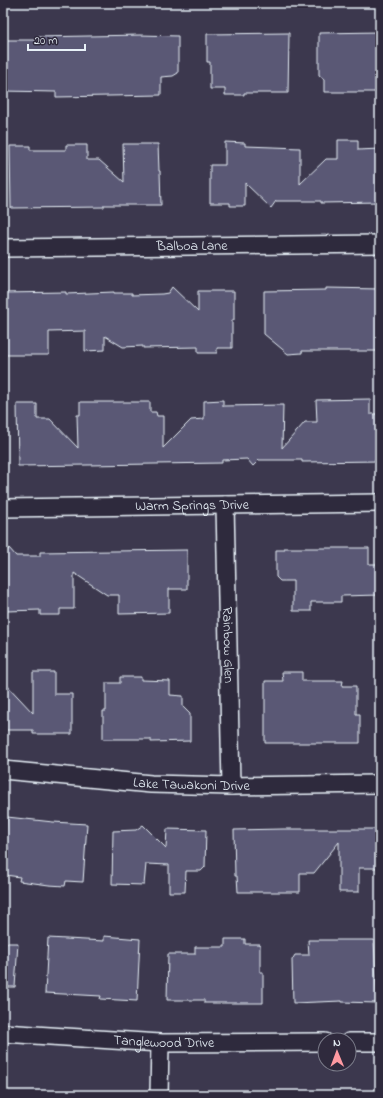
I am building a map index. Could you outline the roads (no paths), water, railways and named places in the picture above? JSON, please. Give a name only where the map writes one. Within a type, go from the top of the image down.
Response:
[{"type":"street","name":"Balboa Lane","points":[[3,248],[380,244]]},
{"type":"street","name":"Warm Springs Drive","points":[[3,508],[380,503]]},
{"type":"street","name":"Rainbow Glen","points":[[225,505],[231,786]]},
{"type":"street","name":"Lake Tawakoni Drive","points":[[3,770],[151,784],[231,786],[380,784]]},
{"type":"street","name":"Tanglewood Drive","points":[[3,1033],[160,1043],[317,1042]]},
{"type":"street","points":[[357,1042],[380,1042]]},
{"type":"street","points":[[160,1043],[160,1095]]}]
